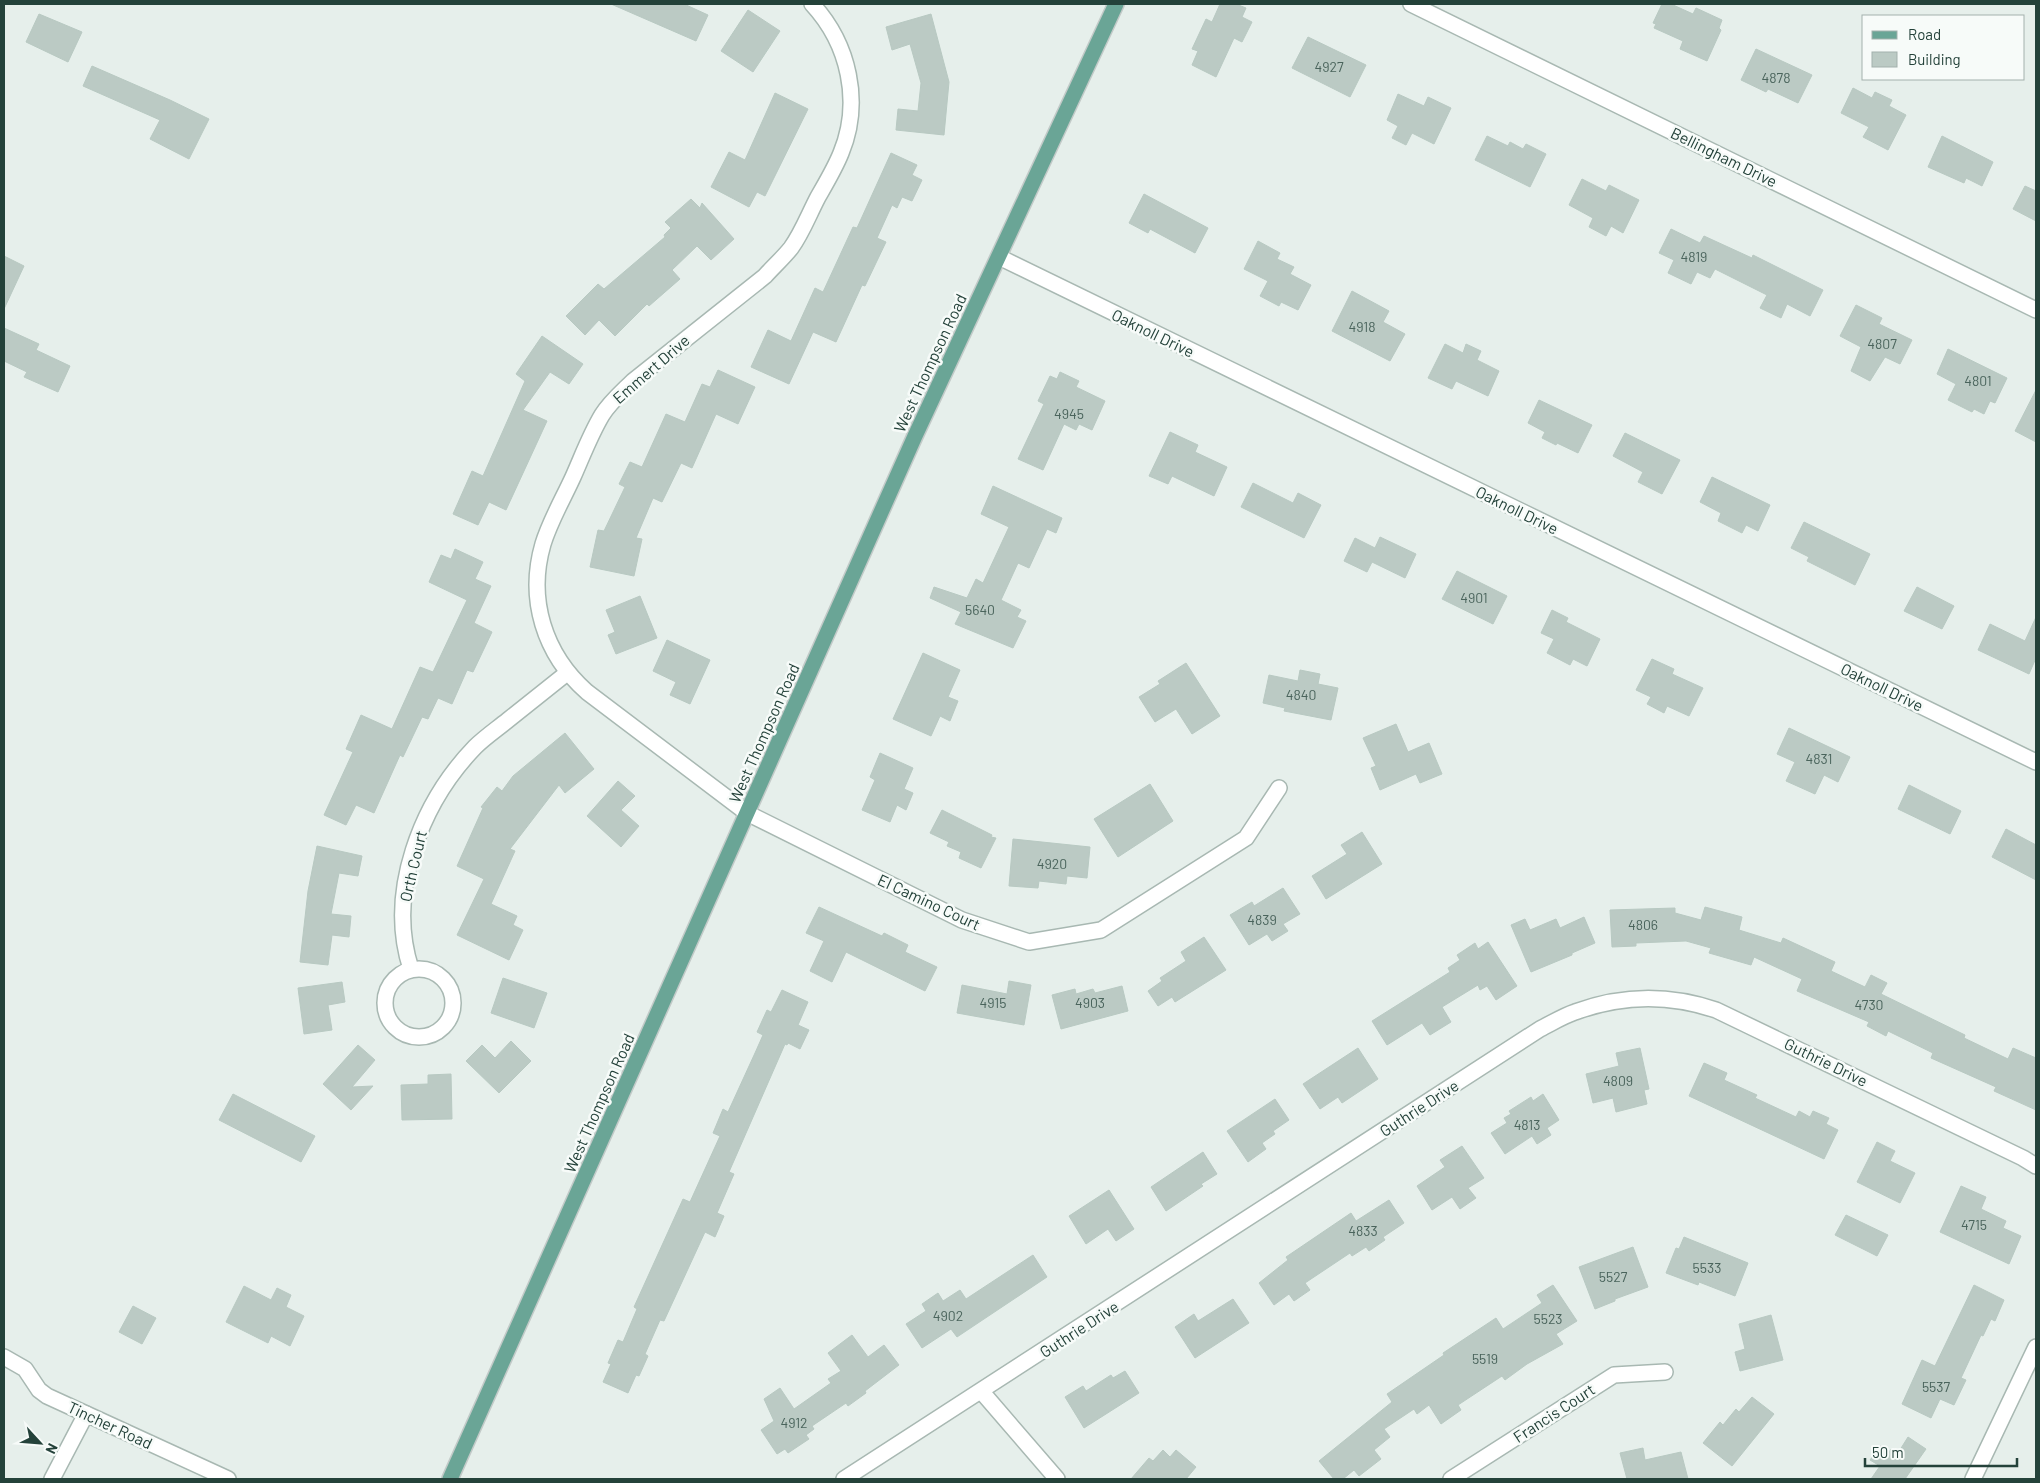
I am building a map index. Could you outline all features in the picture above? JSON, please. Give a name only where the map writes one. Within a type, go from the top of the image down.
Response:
[{"type":"main road","name":"West Thompson Road","points":[[450,1479],[915,436],[1116,4]]},
{"type":"street","name":"Emmert Drive","points":[[747,813],[587,692],[567,673],[549,644],[542,622],[537,590],[539,562],[548,531],[602,416],[633,381],[765,276],[779,261],[792,246],[842,152],[851,117],[852,98],[848,71],[834,32],[812,4]]},
{"type":"street","name":"Bellingham Drive","points":[[1412,4],[2036,310]]},
{"type":"street","name":"Oaknoll Drive","points":[[998,257],[2036,762]]},
{"type":"street","name":"Orth Court","points":[[411,970],[404,939],[403,911],[405,893],[420,829],[432,804],[458,766],[477,745],[567,673]]},
{"type":"street","name":"El Camino Court","points":[[747,813],[962,920],[1029,942],[1101,930],[1246,838],[1279,788]]},
{"type":"street","points":[[424,969],[436,973],[445,980],[452,991],[453,1004],[451,1016],[444,1027],[427,1036],[414,1037],[401,1032],[391,1023],[386,1011],[385,998],[390,985],[399,975],[411,970],[424,969]]},
{"type":"street","name":"Guthrie Drive","points":[[844,1479],[982,1392],[1540,1029],[1574,1012],[1602,1003],[1649,998],[1678,1001],[1716,1010],[2036,1166]]},
{"type":"street","points":[[1974,1479],[2036,1346]]},
{"type":"street","name":"Tincher Road","points":[[4,1357],[25,1369],[42,1392],[228,1479]]},
{"type":"street","name":"Francis Court","points":[[1451,1479],[1614,1375],[1665,1372]]},
{"type":"street","points":[[982,1392],[1057,1479]]},
{"type":"street","points":[[52,1479],[86,1414]]},
{"type":"building","points":[[611,4],[684,4],[708,15],[696,41]]},
{"type":"building","points":[[1220,4],[1236,4],[1246,8],[1242,17],[1252,22],[1242,42],[1234,38],[1216,77],[1192,65],[1198,51],[1192,49],[1206,19],[1212,22]]},
{"type":"building","points":[[1662,4],[1671,4],[1693,14],[1696,8],[1722,20],[1719,28],[1721,30],[1707,61],[1680,49],[1683,41],[1654,28],[1656,24],[1653,23]]},
{"type":"building","points":[[748,10],[780,31],[753,72],[721,51]]},
{"type":"building","points":[[39,14],[82,32],[68,62],[26,42]]},
{"type":"building","points":[[931,14],[949,82],[944,135],[896,130],[898,109],[918,111],[921,83],[910,44],[892,50],[886,27]]},
{"type":"building","points":[[1308,37],[1366,65],[1350,97],[1292,68]]},
{"type":"building","points":[[1756,49],[1812,75],[1798,103],[1768,89],[1766,92],[1741,80]]},
{"type":"building","points":[[92,66],[209,119],[189,159],[150,139],[160,120],[83,86]]},
{"type":"building","points":[[1853,88],[1872,98],[1875,92],[1892,100],[1889,106],[1906,115],[1888,150],[1863,137],[1869,127],[1841,113]]},
{"type":"building","points":[[775,93],[808,109],[765,196],[757,192],[749,207],[711,187],[729,152],[745,160]]},
{"type":"building","points":[[1398,94],[1424,106],[1428,97],[1451,108],[1434,144],[1412,133],[1406,145],[1392,138],[1398,126],[1387,120]]},
{"type":"building","points":[[1487,136],[1508,146],[1510,142],[1523,149],[1526,144],[1546,154],[1530,187],[1475,160]]},
{"type":"building","points":[[1942,136],[1993,162],[1982,186],[1966,178],[1964,183],[1928,167]]},
{"type":"building","points":[[891,153],[917,165],[912,175],[922,180],[912,201],[902,197],[897,208],[892,205],[877,238],[886,242],[865,286],[862,285],[836,342],[813,332],[789,384],[751,367],[768,330],[791,341],[815,288],[823,292],[853,227],[857,228]]},
{"type":"building","points":[[1582,179],[1606,191],[1609,185],[1639,200],[1623,233],[1611,226],[1606,236],[1589,227],[1593,218],[1569,205]]},
{"type":"building","points":[[2025,186],[2036,191],[2036,221],[2013,209]]},
{"type":"building","points":[[1144,194],[1208,228],[1195,253],[1150,229],[1148,233],[1129,223]]},
{"type":"building","points":[[691,199],[700,208],[702,203],[734,239],[711,260],[697,246],[672,270],[680,279],[649,306],[647,304],[615,336],[599,320],[585,335],[566,316],[598,284],[604,289],[665,237],[664,235],[671,228],[665,222]]},
{"type":"building","points":[[1671,229],[1700,243],[1704,236],[1752,258],[1753,255],[1823,290],[1810,316],[1787,304],[1781,318],[1760,308],[1767,295],[1715,269],[1710,278],[1697,272],[1691,284],[1668,273],[1674,260],[1659,253]]},
{"type":"building","points":[[1258,241],[1280,253],[1277,259],[1294,267],[1290,274],[1311,285],[1298,310],[1281,302],[1279,306],[1260,296],[1268,281],[1244,269]]},
{"type":"building","points":[[4,256],[24,266],[4,309]]},
{"type":"building","points":[[1352,291],[1389,311],[1383,322],[1405,334],[1390,361],[1332,331]]},
{"type":"building","points":[[1856,305],[1882,318],[1879,324],[1912,340],[1900,364],[1885,357],[1870,381],[1851,371],[1861,347],[1840,336]]},
{"type":"building","points":[[4,328],[39,344],[36,350],[70,366],[58,392],[24,377],[27,372],[4,361]]},
{"type":"building","points":[[542,336],[583,364],[569,384],[550,372],[523,410],[547,421],[506,510],[489,502],[478,525],[453,514],[472,471],[483,476],[525,381],[516,374]]},
{"type":"building","points":[[1445,344],[1463,353],[1466,344],[1481,351],[1477,360],[1499,371],[1488,396],[1456,381],[1452,389],[1428,378]]},
{"type":"building","points":[[1948,349],[2007,378],[1995,403],[1990,401],[1984,414],[1974,409],[1972,412],[1948,400],[1956,384],[1937,374]]},
{"type":"building","points":[[718,370],[755,387],[738,424],[716,414],[692,468],[681,463],[662,502],[653,498],[636,538],[642,539],[634,576],[590,567],[598,530],[604,531],[625,487],[619,484],[630,462],[642,467],[666,414],[685,422],[702,384],[710,387]]},
{"type":"building","points":[[1060,372],[1079,381],[1076,387],[1105,401],[1092,430],[1079,424],[1076,430],[1064,424],[1043,470],[1018,459],[1044,404],[1038,401],[1050,376],[1057,379]]},
{"type":"building","points":[[2036,390],[2036,442],[2015,431]]},
{"type":"building","points":[[1539,400],[1592,425],[1578,453],[1542,438],[1545,432],[1528,423]]},
{"type":"building","points":[[1170,432],[1198,445],[1195,452],[1227,467],[1214,496],[1172,476],[1168,484],[1149,476]]},
{"type":"building","points":[[1625,433],[1680,460],[1662,494],[1638,482],[1643,472],[1613,456]]},
{"type":"building","points":[[1712,477],[1770,505],[1758,531],[1746,525],[1742,533],[1718,521],[1721,513],[1700,502]]},
{"type":"building","points":[[1253,483],[1293,503],[1298,493],[1321,505],[1304,538],[1241,507]]},
{"type":"building","points":[[993,486],[1062,518],[1056,533],[1047,529],[1029,568],[1018,563],[1001,600],[1021,610],[1017,617],[1026,621],[1013,648],[955,624],[961,612],[930,598],[934,587],[967,598],[976,579],[983,583],[1009,527],[981,514]]},
{"type":"building","points":[[1804,522],[1870,554],[1855,585],[1807,561],[1809,557],[1791,548]]},
{"type":"building","points":[[1380,537],[1416,554],[1405,578],[1372,562],[1367,572],[1344,561],[1355,538],[1375,548]]},
{"type":"building","points":[[455,549],[483,562],[475,579],[491,586],[474,623],[492,632],[473,672],[467,670],[452,704],[438,698],[428,719],[422,717],[403,757],[400,755],[374,813],[356,805],[346,825],[324,815],[353,752],[346,749],[361,715],[392,729],[420,667],[433,672],[467,600],[429,582],[441,555],[451,559]]},
{"type":"building","points":[[1457,571],[1507,596],[1493,624],[1442,599]]},
{"type":"building","points":[[1917,587],[1954,606],[1942,629],[1904,611]]},
{"type":"building","points":[[640,596],[657,638],[616,654],[608,635],[615,632],[606,610]]},
{"type":"building","points":[[1552,610],[1568,618],[1566,622],[1600,639],[1587,666],[1573,659],[1570,665],[1547,653],[1554,639],[1541,633]]},
{"type":"building","points":[[2036,617],[2036,658],[2029,674],[1978,650],[1990,624],[2025,641]]},
{"type":"building","points":[[667,640],[710,660],[690,704],[670,695],[676,682],[653,671]]},
{"type":"building","points":[[923,653],[960,670],[948,697],[958,701],[950,721],[940,716],[931,736],[893,719]]},
{"type":"building","points":[[1652,659],[1674,669],[1672,674],[1703,688],[1689,716],[1667,706],[1664,713],[1647,704],[1651,697],[1636,690]]},
{"type":"building","points":[[1186,663],[1220,716],[1192,734],[1176,709],[1155,722],[1139,697],[1160,684],[1158,681]]},
{"type":"building","points":[[1300,670],[1320,674],[1318,684],[1338,688],[1331,720],[1284,711],[1285,708],[1263,703],[1269,675],[1298,681]]},
{"type":"building","points":[[1396,724],[1408,752],[1429,743],[1442,774],[1420,783],[1416,774],[1380,790],[1371,768],[1376,766],[1363,738]]},
{"type":"building","points":[[1789,728],[1850,757],[1838,782],[1824,775],[1815,794],[1786,781],[1795,762],[1777,754]]},
{"type":"building","points":[[565,733],[594,769],[565,793],[559,785],[510,849],[515,851],[491,904],[517,916],[513,925],[523,930],[509,960],[457,935],[484,879],[457,866],[483,808],[481,807],[497,787],[502,791],[513,776]]},
{"type":"building","points":[[880,753],[913,768],[904,789],[913,793],[906,810],[897,805],[890,822],[862,810],[875,780],[870,777]]},
{"type":"building","points":[[618,781],[635,796],[621,810],[639,826],[621,847],[587,816]]},
{"type":"building","points":[[1150,784],[1173,821],[1118,857],[1094,819]]},
{"type":"building","points":[[1909,785],[1961,811],[1950,834],[1898,809]]},
{"type":"building","points":[[942,810],[996,838],[981,868],[959,858],[961,852],[947,846],[949,842],[930,833]]},
{"type":"building","points":[[2006,829],[2036,845],[2036,880],[1992,857]]},
{"type":"building","points":[[1362,832],[1382,864],[1326,899],[1312,876],[1347,854],[1341,845]]},
{"type":"building","points":[[1013,839],[1090,847],[1087,878],[1067,876],[1066,884],[1039,881],[1038,888],[1009,886]]},
{"type":"building","points":[[317,846],[362,856],[358,876],[339,873],[331,914],[351,916],[349,937],[332,935],[328,965],[300,962],[308,891]]},
{"type":"building","points":[[1283,888],[1300,914],[1283,924],[1288,931],[1272,941],[1267,934],[1249,945],[1230,915],[1252,902],[1254,906]]},
{"type":"building","points":[[819,907],[882,936],[884,933],[908,945],[905,952],[937,967],[925,991],[846,952],[832,982],[810,971],[824,941],[806,933]]},
{"type":"building","points":[[1705,907],[1742,917],[1739,930],[1781,943],[1783,938],[1835,962],[1831,971],[1865,987],[1871,975],[1887,983],[1881,994],[1965,1035],[1964,1038],[2008,1059],[2013,1048],[2036,1058],[2036,1110],[1994,1091],[1996,1087],[1931,1058],[1933,1053],[1888,1031],[1886,1036],[1867,1026],[1869,1022],[1797,991],[1802,979],[1754,957],[1751,965],[1709,953],[1711,948],[1686,941],[1636,943],[1636,946],[1612,947],[1610,910],[1675,908],[1675,913],[1701,920]]},
{"type":"building","points":[[1584,917],[1595,943],[1531,972],[1511,925],[1525,919],[1530,930],[1556,919],[1560,928]]},
{"type":"building","points":[[1204,937],[1226,970],[1175,1002],[1172,997],[1158,1006],[1148,991],[1162,981],[1160,978],[1186,961],[1181,952]]},
{"type":"building","points":[[1488,942],[1517,986],[1496,1000],[1487,986],[1480,990],[1478,985],[1442,1007],[1451,1022],[1430,1035],[1422,1023],[1387,1045],[1372,1021],[1450,972],[1448,968],[1460,960],[1457,955],[1475,943],[1478,949]]},
{"type":"building","points":[[503,978],[547,993],[534,1028],[491,1013]]},
{"type":"building","points":[[1009,981],[1031,985],[1024,1025],[957,1013],[962,985],[1007,994]]},
{"type":"building","points":[[342,982],[345,1002],[328,1005],[332,1030],[304,1034],[298,988]]},
{"type":"building","points":[[1122,986],[1128,1011],[1061,1029],[1052,995],[1075,989],[1076,994],[1093,989],[1095,993]]},
{"type":"building","points":[[782,990],[808,1002],[798,1025],[809,1030],[800,1049],[788,1043],[787,1045],[785,1044],[729,1172],[734,1174],[717,1213],[724,1216],[715,1237],[705,1232],[664,1321],[660,1320],[645,1354],[648,1356],[639,1376],[636,1375],[628,1393],[603,1382],[611,1364],[608,1363],[618,1340],[623,1342],[637,1309],[634,1307],[683,1199],[690,1202],[720,1136],[713,1133],[723,1109],[728,1112],[763,1035],[757,1032],[767,1010],[771,1012]]},
{"type":"building","points":[[511,1041],[531,1061],[499,1093],[466,1061],[482,1045],[495,1058]]},
{"type":"building","points":[[358,1045],[375,1060],[352,1087],[373,1086],[351,1110],[323,1084]]},
{"type":"building","points":[[1358,1048],[1378,1079],[1342,1103],[1338,1097],[1320,1109],[1303,1084]]},
{"type":"building","points":[[1640,1048],[1649,1089],[1644,1090],[1647,1104],[1616,1112],[1613,1098],[1593,1103],[1586,1074],[1619,1066],[1616,1053]]},
{"type":"building","points":[[1704,1063],[1727,1073],[1724,1080],[1757,1095],[1755,1098],[1796,1117],[1799,1111],[1810,1117],[1813,1111],[1829,1118],[1826,1124],[1838,1130],[1824,1159],[1689,1096]]},
{"type":"building","points":[[451,1074],[452,1119],[402,1120],[401,1085],[428,1084],[428,1075]]},
{"type":"building","points":[[233,1094],[315,1136],[301,1162],[219,1120]]},
{"type":"building","points":[[1543,1094],[1559,1120],[1547,1128],[1551,1135],[1537,1144],[1532,1136],[1505,1154],[1491,1133],[1507,1123],[1504,1118],[1511,1114],[1509,1111],[1531,1097],[1533,1101]]},
{"type":"building","points":[[1275,1099],[1289,1120],[1273,1131],[1275,1134],[1262,1143],[1266,1149],[1248,1162],[1227,1131]]},
{"type":"building","points":[[1877,1142],[1895,1151],[1890,1161],[1915,1173],[1900,1203],[1857,1182]]},
{"type":"building","points":[[1462,1146],[1484,1178],[1468,1188],[1476,1198],[1460,1209],[1452,1197],[1432,1210],[1417,1186],[1445,1167],[1440,1160]]},
{"type":"building","points":[[1203,1152],[1217,1174],[1166,1211],[1151,1187]]},
{"type":"building","points":[[1961,1186],[1986,1197],[1981,1209],[2006,1221],[2003,1228],[2021,1236],[2009,1264],[1940,1232]]},
{"type":"building","points":[[1109,1190],[1134,1229],[1116,1241],[1108,1229],[1086,1244],[1069,1216]]},
{"type":"building","points":[[1389,1200],[1404,1223],[1383,1237],[1385,1240],[1369,1251],[1366,1247],[1352,1256],[1350,1253],[1305,1283],[1310,1290],[1294,1301],[1289,1294],[1274,1305],[1259,1283],[1288,1260],[1286,1257],[1351,1213],[1356,1221]]},
{"type":"building","points":[[1846,1215],[1888,1235],[1877,1256],[1835,1235]]},
{"type":"building","points":[[1684,1237],[1748,1263],[1735,1296],[1699,1282],[1698,1285],[1666,1273],[1676,1248],[1679,1249]]},
{"type":"building","points":[[1633,1247],[1648,1287],[1615,1299],[1615,1301],[1595,1309],[1579,1267]]},
{"type":"building","points":[[1033,1255],[1047,1277],[957,1337],[951,1329],[922,1348],[906,1324],[926,1311],[922,1304],[938,1293],[943,1301],[960,1290],[966,1299]]},
{"type":"building","points":[[1553,1285],[1577,1321],[1556,1334],[1563,1344],[1527,1364],[1505,1380],[1502,1376],[1458,1405],[1461,1410],[1441,1424],[1429,1405],[1417,1414],[1414,1409],[1384,1429],[1390,1437],[1374,1450],[1381,1459],[1359,1476],[1354,1470],[1343,1479],[1334,1479],[1319,1461],[1392,1402],[1387,1394],[1444,1355],[1443,1353],[1496,1318],[1503,1329],[1542,1303],[1537,1295]]},
{"type":"building","points":[[1974,1285],[2004,1300],[1995,1321],[1991,1319],[1983,1336],[1981,1335],[1961,1378],[1966,1380],[1954,1405],[1940,1399],[1931,1418],[1902,1404],[1922,1360],[1935,1366]]},
{"type":"building","points":[[244,1286],[271,1300],[277,1288],[291,1295],[286,1307],[304,1316],[290,1346],[271,1336],[268,1343],[226,1322]]},
{"type":"building","points":[[1233,1299],[1249,1323],[1195,1358],[1175,1327],[1194,1314],[1198,1321]]},
{"type":"building","points":[[133,1306],[156,1318],[142,1344],[119,1332]]},
{"type":"building","points":[[1771,1315],[1783,1360],[1740,1371],[1735,1352],[1745,1349],[1739,1324]]},
{"type":"building","points":[[852,1335],[868,1357],[884,1345],[899,1365],[848,1406],[846,1403],[812,1426],[814,1429],[806,1435],[809,1439],[788,1453],[785,1449],[777,1454],[761,1430],[774,1421],[764,1399],[780,1388],[794,1409],[831,1383],[828,1379],[841,1371],[828,1353]]},
{"type":"building","points":[[1125,1371],[1139,1393],[1084,1428],[1065,1397],[1083,1386],[1086,1391],[1111,1375],[1113,1378]]},
{"type":"building","points":[[1752,1397],[1774,1414],[1732,1466],[1703,1443],[1720,1422],[1723,1425],[1736,1409],[1739,1412]]},
{"type":"building","points":[[1908,1437],[1926,1449],[1905,1479],[1871,1479],[1880,1466],[1870,1460],[1880,1446],[1889,1452],[1891,1449],[1898,1453]]},
{"type":"building","points":[[1643,1448],[1645,1460],[1681,1452],[1688,1479],[1627,1479],[1620,1453]]},
{"type":"building","points":[[1163,1450],[1170,1457],[1176,1450],[1196,1467],[1186,1479],[1131,1479],[1149,1458],[1153,1461]]}]
